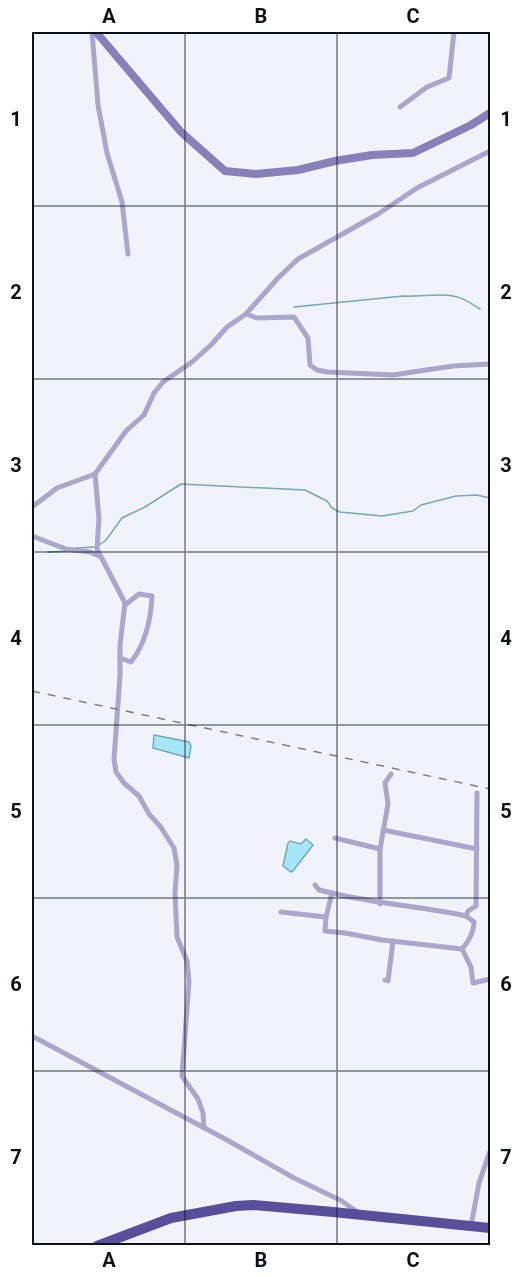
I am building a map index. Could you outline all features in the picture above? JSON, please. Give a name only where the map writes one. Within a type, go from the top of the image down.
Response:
[{"type":"highway","points":[[97,1245],[171,1218],[253,1205],[490,1228]]},
{"type":"street","points":[[94,32],[181,132],[225,171],[256,174],[298,171],[353,158],[412,153],[471,125],[490,113]]},
{"type":"street","points":[[94,32],[98,105],[107,153],[122,202],[128,254]]},
{"type":"street","points":[[400,107],[427,87],[448,78],[454,32]]},
{"type":"street","points":[[32,507],[57,488],[94,474],[126,431],[144,415],[154,393],[163,382],[192,362],[227,327],[246,314],[298,260],[378,214],[417,188],[490,151]]},
{"type":"street","points":[[246,314],[254,318],[294,317],[308,338],[310,365],[317,370],[401,374],[453,366],[490,364]]},
{"type":"street","points":[[94,474],[99,519],[97,546],[125,605],[122,621],[114,759],[116,772],[124,783],[139,796],[174,848],[177,865],[175,893],[177,937],[187,961],[189,982],[182,1076],[198,1099],[203,1113],[204,1128]]},
{"type":"street","points":[[32,536],[72,550],[90,552],[102,558]]},
{"type":"street","points":[[120,658],[131,662],[140,650],[152,608],[152,596],[139,594],[125,605]]},
{"type":"street","points":[[380,904],[380,849],[388,804],[386,783],[391,774]]},
{"type":"street","points":[[466,916],[468,911],[476,906],[477,793]]},
{"type":"street","points":[[383,830],[477,849]]},
{"type":"street","points":[[335,838],[380,849]]},
{"type":"street","points":[[315,885],[319,890],[380,904],[425,908],[466,916],[474,922],[474,926],[472,935],[462,949]]},
{"type":"street","points":[[332,893],[325,931],[462,949]]},
{"type":"street","points":[[281,912],[326,917]]},
{"type":"street","points":[[385,980],[388,981],[393,941]]},
{"type":"street","points":[[462,949],[471,967],[473,983],[490,979]]},
{"type":"street","points":[[32,1036],[352,1207],[363,1216]]},
{"type":"street","points":[[471,1226],[479,1183],[490,1151]]},
{"type":"water","points":[[154,735],[189,742],[191,746],[189,758],[153,748]]},
{"type":"water","points":[[306,839],[313,845],[291,872],[283,866],[288,843],[290,841],[301,844]]},
{"type":"waterway","points":[[294,307],[403,296],[441,295],[460,298],[480,309]]},
{"type":"waterway","points":[[99,545],[106,540],[122,518],[145,507],[181,484],[305,490],[327,501],[332,508],[340,512],[382,516],[413,511],[421,505],[456,496],[477,495],[490,498]]},
{"type":"waterway","points":[[76,548],[95,547]]},
{"type":"waterway","points":[[48,552],[69,551]]},
{"type":"railway","points":[[32,691],[490,789]]}]
